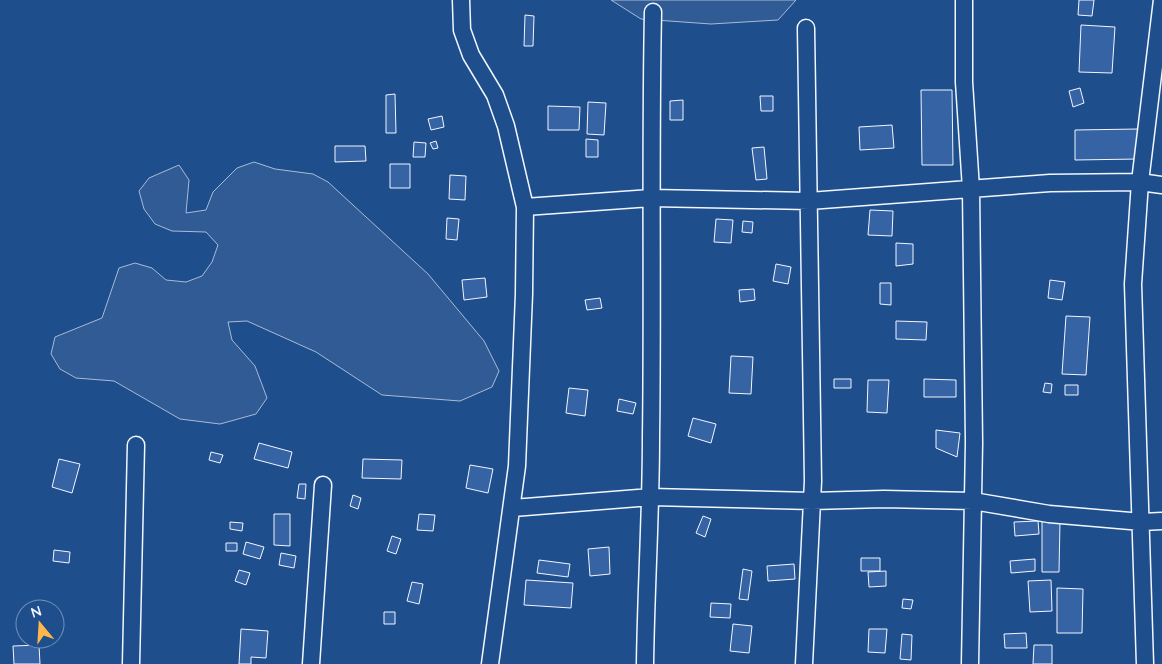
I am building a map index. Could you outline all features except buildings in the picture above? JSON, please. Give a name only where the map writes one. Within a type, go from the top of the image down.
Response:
[{"type":"street","points":[[462,0],[462,30],[471,55],[495,95],[506,126],[525,207],[520,429],[513,508],[490,664]]},
{"type":"street","points":[[964,0],[964,82],[970,189],[974,443],[970,664]]},
{"type":"street","points":[[1145,664],[1133,284],[1140,182],[1162,0]]},
{"type":"street","points":[[645,664],[646,589],[651,497],[653,12]]},
{"type":"street","points":[[804,664],[812,501],[806,28]]},
{"type":"street","points":[[525,207],[651,198],[808,201],[1050,183],[1140,182],[1162,185]]},
{"type":"street","points":[[131,664],[136,445]]},
{"type":"street","points":[[311,664],[323,485]]},
{"type":"street","points":[[513,508],[651,497],[812,501],[973,501],[1049,514],[1142,522],[1162,521]]},
{"type":"shaded area","points":[[611,0],[796,0],[778,20],[711,24],[641,19]]},
{"type":"shaded area","points":[[254,162],[275,169],[313,174],[328,182],[428,274],[484,341],[499,371],[492,387],[460,401],[382,395],[316,352],[247,321],[228,322],[232,340],[255,366],[267,398],[256,414],[220,424],[180,419],[114,381],[76,378],[60,369],[51,354],[55,337],[102,318],[119,268],[135,263],[152,268],[166,280],[186,282],[202,276],[212,262],[218,245],[206,232],[172,231],[155,224],[144,209],[139,191],[149,178],[179,165],[189,180],[186,213],[206,210],[213,192],[237,168]]}]
